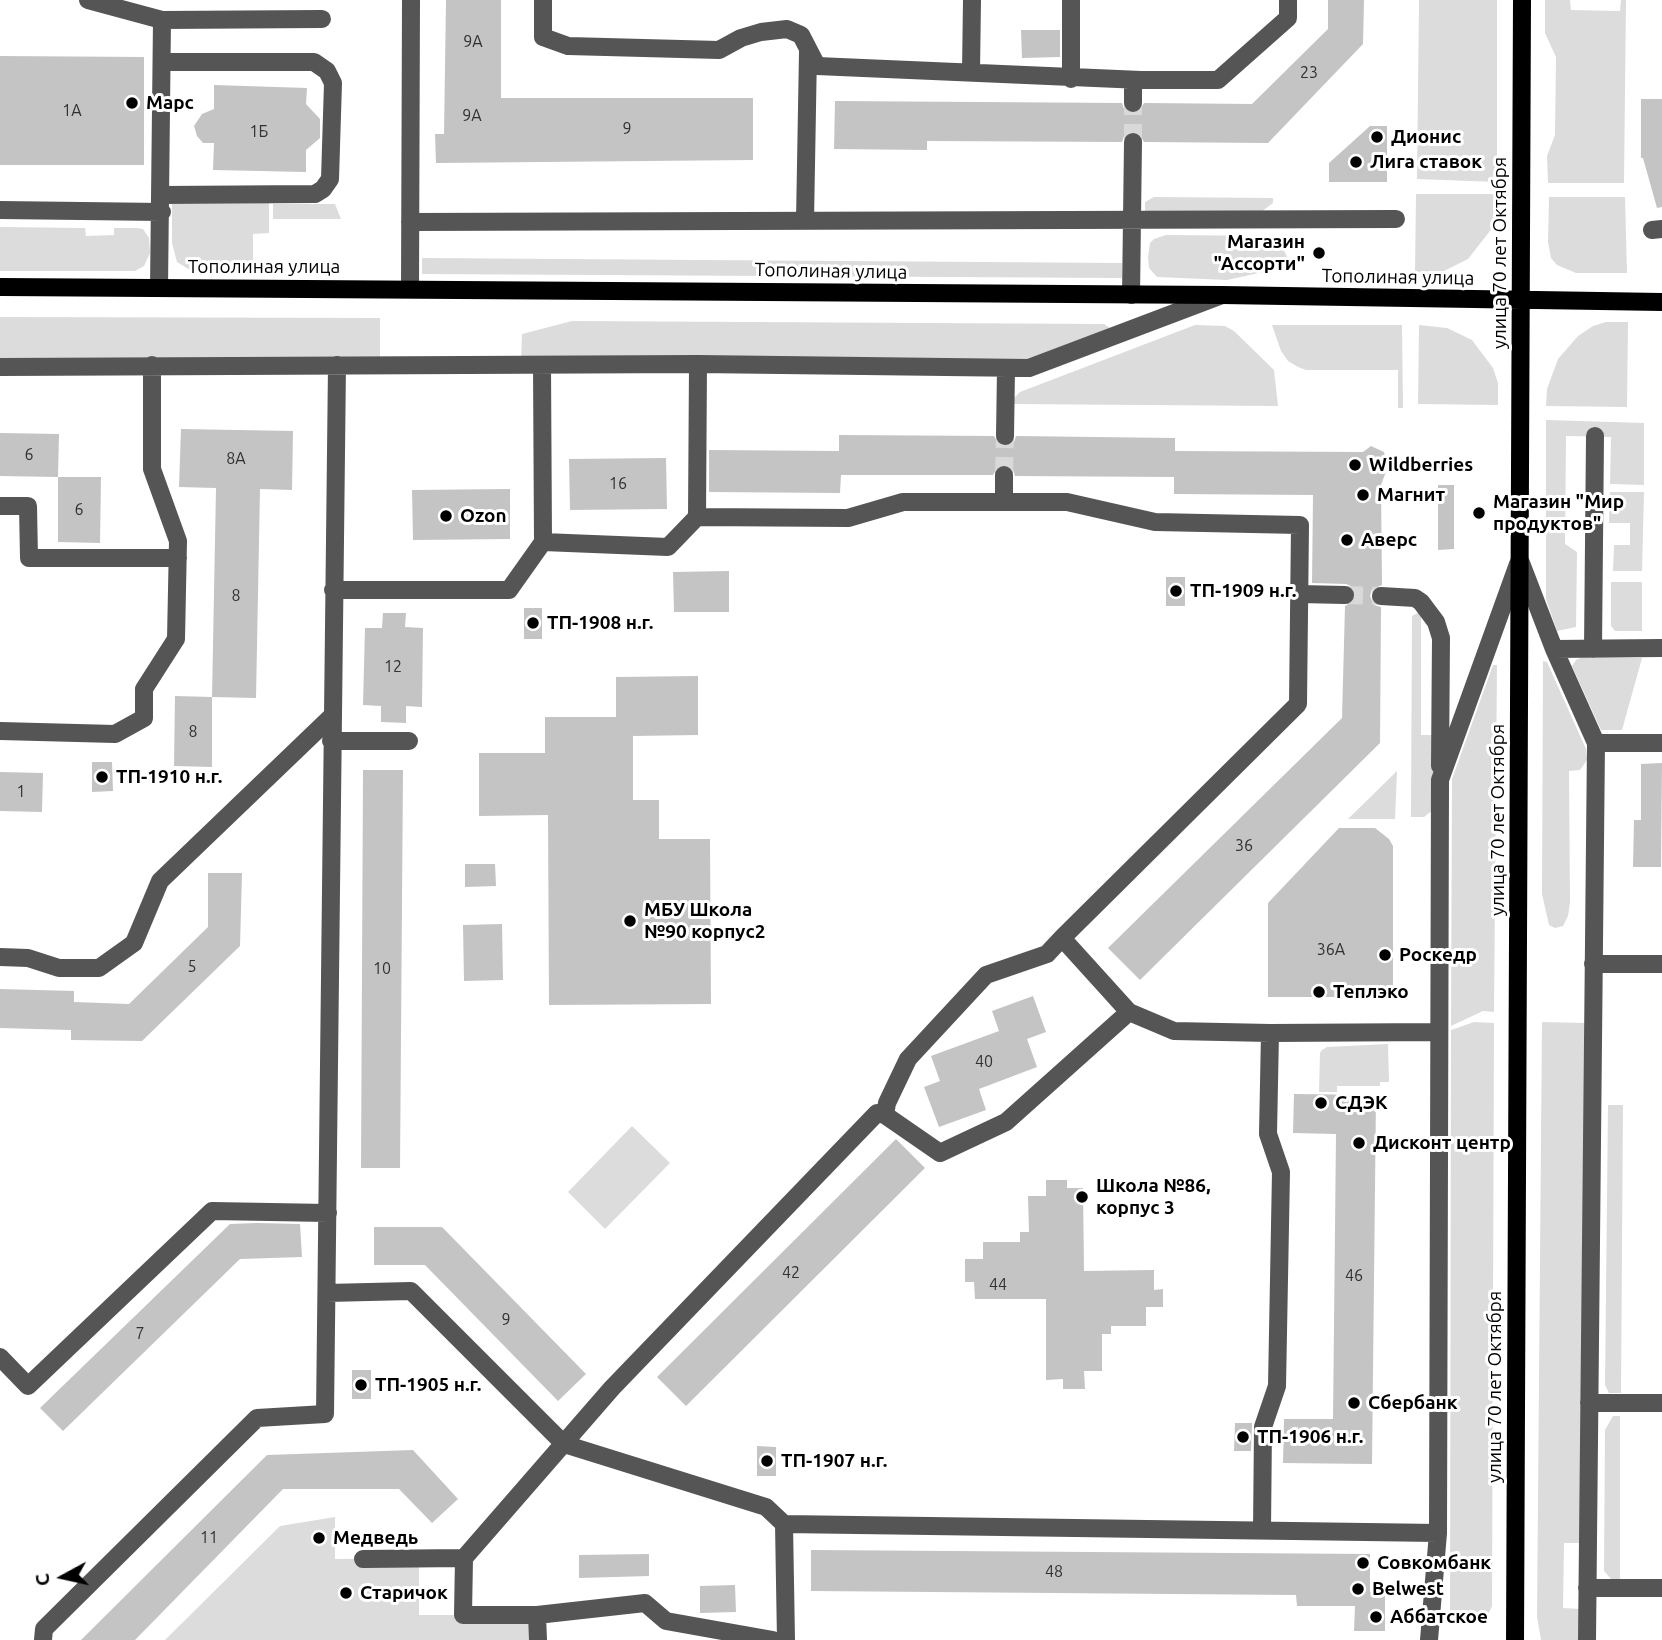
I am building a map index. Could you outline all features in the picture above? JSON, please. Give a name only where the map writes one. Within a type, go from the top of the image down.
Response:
[{"type":"main road","name":"улица 70 лет Октября","points":[[1515,1640],[1522,0]]},
{"type":"main road","name":"Тополиная улица","points":[[0,286],[1222,295],[1662,302]]},
{"type":"street","points":[[88,0],[162,20],[322,19]]},
{"type":"street","points":[[410,288],[411,0]]},
{"type":"street","points":[[543,0],[543,37],[568,46],[719,50],[741,38],[787,29],[801,35],[817,66],[1133,80],[1218,80],[1288,18],[1288,0]]},
{"type":"street","points":[[971,72],[972,0]]},
{"type":"street","points":[[1071,0],[1071,79]]},
{"type":"street","points":[[1513,0],[1522,26]]},
{"type":"street","points":[[1522,26],[1532,0]]},
{"type":"street","points":[[159,288],[162,20]]},
{"type":"street","points":[[804,221],[808,52]]},
{"type":"street","points":[[0,210],[315,194],[323,189],[330,179],[333,83],[327,71],[314,62],[163,62]]},
{"type":"street","points":[[1133,80],[1133,103]]},
{"type":"street","points":[[1132,295],[1133,142]]},
{"type":"street","points":[[410,222],[1396,219]]},
{"type":"street","points":[[0,367],[698,365],[1029,368],[1222,295]]},
{"type":"street","points":[[0,731],[115,734],[144,718],[144,689],[176,639],[178,558],[178,541],[152,469],[152,365]]},
{"type":"street","points":[[43,1640],[44,1629],[257,1418],[325,1415],[337,365]]},
{"type":"street","points":[[333,590],[509,590],[543,541],[542,365]]},
{"type":"street","points":[[543,541],[668,548],[697,517],[698,365]]},
{"type":"street","points":[[1005,436],[1006,369]]},
{"type":"street","points":[[1593,649],[1595,436]]},
{"type":"street","points":[[1003,502],[1004,475]]},
{"type":"street","points":[[697,517],[848,518],[903,502],[1067,502],[1155,522],[1300,525],[1298,704],[1048,954],[986,975],[908,1059],[887,1103],[885,1115]]},
{"type":"street","points":[[0,506],[28,506],[29,558],[178,558]]},
{"type":"street","points":[[1520,561],[1553,649],[1596,743],[1587,1640]]},
{"type":"street","points":[[1440,780],[1520,561]]},
{"type":"street","points":[[1299,594],[1345,596]]},
{"type":"street","points":[[1381,596],[1415,598],[1421,602],[1436,622],[1441,638],[1438,1533],[1429,1640]]},
{"type":"street","points":[[1553,649],[1662,648]]},
{"type":"street","points":[[0,957],[28,958],[59,968],[99,968],[134,943],[160,881],[332,716]]},
{"type":"street","points":[[331,741],[409,741]]},
{"type":"street","points":[[1596,743],[1662,743]]},
{"type":"street","points":[[1062,938],[1129,1012],[1174,1031],[1439,1032]]},
{"type":"street","points":[[1593,964],[1662,964]]},
{"type":"street","points":[[773,1640],[666,1621],[645,1603],[537,1615],[463,1615],[464,1558],[612,1388],[877,1113],[885,1115],[940,1153],[1006,1122],[1129,1012]]},
{"type":"street","points":[[1262,1530],[1264,1427],[1278,1386],[1281,1172],[1268,1134],[1270,1033]]},
{"type":"street","points":[[0,1357],[28,1386],[212,1212],[328,1213]]},
{"type":"street","points":[[327,1293],[411,1291],[564,1444],[766,1507],[784,1524],[1438,1533]]},
{"type":"street","points":[[1589,1403],[1662,1403]]},
{"type":"street","points":[[784,1524],[786,1640]]},
{"type":"street","points":[[363,1559],[464,1558]]},
{"type":"street","points":[[1587,1588],[1662,1588]]},
{"type":"street","points":[[537,1615],[538,1640]]},
{"type":"street","points":[[666,1621],[666,1640]]},
{"type":"shaded area","points":[[1419,0],[1497,0],[1497,182],[1417,179]]},
{"type":"shaded area","points":[[1545,0],[1570,0],[1571,10],[1620,11],[1621,0],[1626,0],[1624,183],[1548,183],[1547,156],[1555,135],[1556,57],[1545,33]]},
{"type":"shaded area","points":[[1416,194],[1496,194],[1496,216],[1490,231],[1468,259],[1444,271],[1415,272]]},
{"type":"shaded area","points":[[1154,197],[1273,198],[1273,203],[1253,218],[1145,212],[1145,202]]},
{"type":"shaded area","points":[[1549,197],[1625,197],[1627,273],[1576,273],[1557,265],[1551,258],[1548,242]]},
{"type":"shaded area","points":[[269,203],[269,233],[253,234],[253,261],[207,271],[192,271],[177,262],[172,243],[172,204]]},
{"type":"shaded area","points":[[273,204],[335,204],[341,219],[273,219]]},
{"type":"shaded area","points":[[0,227],[85,228],[86,236],[114,235],[114,228],[143,229],[149,238],[150,253],[144,266],[135,271],[0,271]]},
{"type":"shaded area","points":[[1166,235],[1276,236],[1290,266],[1227,280],[1157,277],[1149,268],[1150,243]]},
{"type":"shaded area","points":[[422,258],[1122,263],[1122,278],[422,274]]},
{"type":"shaded area","points":[[0,317],[380,318],[380,360],[0,359]]},
{"type":"shaded area","points":[[572,321],[1104,324],[1110,328],[1026,366],[521,361],[522,334]]},
{"type":"shaded area","points":[[1606,322],[1628,322],[1627,407],[1546,406],[1547,389],[1558,359],[1578,336],[1593,326]]},
{"type":"shaded area","points":[[1195,325],[1225,326],[1234,331],[1274,370],[1278,406],[1012,404],[1020,392]]},
{"type":"shaded area","points":[[1272,325],[1402,325],[1403,408],[1398,408],[1398,370],[1306,370],[1288,361],[1281,351]]},
{"type":"shaded area","points":[[1419,325],[1447,328],[1472,340],[1493,368],[1498,383],[1498,405],[1418,404]]},
{"type":"shaded area","points":[[1546,420],[1644,423],[1644,485],[1610,484],[1611,437],[1566,436],[1565,544],[1577,552],[1576,627],[1557,631],[1546,599]]},
{"type":"shaded area","points":[[1610,492],[1644,492],[1642,571],[1613,571],[1614,545],[1630,545],[1630,523],[1609,523]]},
{"type":"shaded area","points":[[1611,582],[1642,582],[1642,631],[1615,631],[1611,626]]},
{"type":"shaded area","points":[[1421,611],[1421,735],[1433,735],[1433,810],[1424,817],[1411,817],[1412,616]]},
{"type":"shaded area","points":[[1582,657],[1642,658],[1622,730],[1601,730],[1572,666]]},
{"type":"shaded area","points":[[1543,661],[1547,662],[1586,749],[1587,760],[1580,770],[1569,771],[1570,902],[1563,926],[1555,928],[1549,925],[1542,894]]},
{"type":"shaded area","points":[[1493,665],[1497,665],[1494,1012],[1483,1011],[1451,1026],[1452,779]]},
{"type":"shaded area","points":[[1397,771],[1395,819],[1348,819]]},
{"type":"shaded area","points":[[1474,1022],[1494,1023],[1492,1606],[1487,1617],[1474,1624],[1450,1624],[1451,1030]]},
{"type":"shaded area","points":[[1542,1022],[1585,1023],[1580,1543],[1564,1543],[1563,1608],[1580,1609],[1579,1640],[1541,1640],[1537,1617]]},
{"type":"shaded area","points":[[1388,1044],[1389,1082],[1380,1082],[1380,1086],[1337,1086],[1337,1092],[1319,1092],[1322,1050],[1327,1047]]},
{"type":"shaded area","points":[[1608,1105],[1623,1105],[1621,1393],[1609,1393],[1605,1385]]},
{"type":"shaded area","points":[[632,1126],[670,1163],[605,1229],[568,1192]]},
{"type":"shaded area","points":[[1613,1416],[1620,1416],[1620,1581],[1611,1579],[1604,1571],[1605,1430]]},
{"type":"shaded area","points":[[335,1517],[335,1559],[419,1558],[419,1615],[537,1615],[538,1640],[165,1640],[280,1526]]},
{"type":"building","points":[[446,0],[501,0],[501,98],[753,98],[753,160],[436,163],[435,134],[444,134]]},
{"type":"building","points":[[1328,0],[1364,0],[1363,44],[1268,143],[1144,142],[1139,133],[1132,131],[1124,136],[1122,142],[927,141],[927,150],[834,149],[835,101],[1122,103],[1124,109],[1132,114],[1139,112],[1144,103],[1252,104],[1328,29]]},
{"type":"building","points":[[1021,30],[1060,30],[1060,57],[1022,58]]},
{"type":"building","points":[[0,56],[144,57],[144,165],[0,165]]},
{"type":"building","points":[[214,85],[307,88],[306,104],[320,119],[320,138],[306,150],[306,172],[213,170],[214,143],[203,143],[194,126],[202,114],[214,109]]},
{"type":"building","points":[[1641,99],[1662,99],[1662,207],[1657,208],[1641,158]]},
{"type":"building","points":[[1370,126],[1387,126],[1387,182],[1329,182],[1329,163]]},
{"type":"building","points":[[181,429],[293,431],[292,490],[260,489],[256,698],[212,697],[216,488],[179,487]]},
{"type":"building","points":[[0,433],[59,434],[58,477],[0,476]]},
{"type":"building","points":[[839,435],[994,436],[999,445],[1006,447],[1014,442],[1016,436],[1175,438],[1175,451],[1363,452],[1371,446],[1384,452],[1387,469],[1381,485],[1382,585],[1372,589],[1370,596],[1374,605],[1381,607],[1380,743],[1140,980],[1108,948],[1342,718],[1345,606],[1354,601],[1356,595],[1351,586],[1346,584],[1312,583],[1313,495],[1174,494],[1174,477],[1015,476],[1013,469],[1005,464],[998,466],[993,475],[841,475],[840,493],[709,492],[709,450],[839,451]]},
{"type":"building","points":[[666,458],[667,509],[570,510],[569,459]]},
{"type":"building","points":[[58,477],[101,477],[100,543],[58,542]]},
{"type":"building","points":[[1438,485],[1454,485],[1454,549],[1438,550]]},
{"type":"building","points":[[510,489],[510,539],[413,540],[412,490]]},
{"type":"building","points":[[729,571],[729,612],[674,612],[673,572]]},
{"type":"building","name":"ТП-1909 н.г.","points":[[1166,577],[1185,577],[1185,606],[1166,606]]},
{"type":"building","name":"ТП-1908 н.г.","points":[[524,608],[542,608],[542,639],[524,639]]},
{"type":"building","points":[[383,613],[406,613],[405,627],[423,628],[422,707],[406,706],[406,723],[381,722],[381,706],[363,705],[365,628],[382,628]]},
{"type":"building","name":"МБУ Школа №90 корпус2","points":[[698,676],[698,735],[633,736],[633,800],[659,800],[659,839],[710,839],[711,1004],[549,1005],[548,815],[479,816],[479,753],[545,753],[545,717],[616,717],[616,677]]},
{"type":"building","points":[[175,696],[212,697],[212,767],[174,766]]},
{"type":"building","name":"ТП-1910 н.г.","points":[[92,762],[112,762],[113,791],[92,792]]},
{"type":"building","points":[[1662,763],[1661,867],[1633,867],[1634,820],[1641,820],[1641,764]]},
{"type":"building","points":[[363,770],[403,770],[400,1168],[361,1168]]},
{"type":"building","points":[[0,772],[43,773],[42,812],[0,811]]},
{"type":"building","points":[[1339,828],[1375,828],[1389,839],[1393,846],[1393,997],[1268,997],[1268,903]]},
{"type":"building","points":[[465,864],[495,864],[496,886],[465,887]]},
{"type":"building","points":[[208,873],[242,873],[240,946],[142,1041],[71,1040],[71,1030],[0,1028],[0,989],[74,991],[74,1002],[129,1004],[208,927]]},
{"type":"building","points":[[502,924],[503,980],[464,981],[463,925]]},
{"type":"building","points":[[1033,996],[1046,1032],[1027,1039],[1037,1067],[979,1089],[986,1110],[939,1127],[924,1087],[940,1081],[931,1056],[999,1031],[992,1011]]},
{"type":"building","points":[[1294,1094],[1376,1095],[1372,1464],[1283,1463],[1284,1419],[1333,1419],[1336,1134],[1293,1133]]},
{"type":"building","points":[[896,1139],[925,1168],[686,1406],[657,1377]]},
{"type":"building","points":[[1046,1180],[1067,1180],[1067,1188],[1083,1188],[1084,1271],[1154,1270],[1154,1290],[1163,1289],[1163,1307],[1146,1307],[1146,1326],[1111,1326],[1111,1334],[1102,1334],[1102,1371],[1084,1371],[1085,1389],[1063,1389],[1063,1379],[1046,1380],[1046,1299],[975,1299],[974,1282],[965,1282],[965,1259],[983,1259],[983,1242],[1020,1242],[1020,1232],[1029,1232],[1028,1196],[1046,1196]]},
{"type":"building","points":[[230,1224],[300,1224],[302,1257],[240,1259],[63,1431],[40,1408]]},
{"type":"building","points":[[374,1227],[442,1227],[586,1374],[558,1401],[425,1265],[374,1265]]},
{"type":"building","name":"ТП-1905 н.г.","points":[[352,1370],[371,1370],[371,1399],[352,1399]]},
{"type":"building","name":"ТП-1906 н.г.","points":[[1235,1423],[1252,1423],[1251,1451],[1234,1451]]},
{"type":"building","name":"ТП-1907 н.г.","points":[[757,1446],[776,1447],[776,1476],[757,1476]]},
{"type":"building","points":[[413,1450],[458,1499],[432,1523],[399,1489],[283,1489],[135,1640],[81,1640],[267,1455]]},
{"type":"building","points":[[811,1550],[1370,1554],[1370,1592],[1385,1592],[1385,1631],[1354,1631],[1355,1606],[1297,1606],[1296,1595],[811,1591]]},
{"type":"building","points":[[649,1554],[649,1576],[579,1578],[579,1555]]},
{"type":"building","points":[[735,1585],[736,1612],[700,1613],[700,1586]]},
{"type":"tunnel","points":[[1133,103],[1133,142]]},
{"type":"tunnel","points":[[1004,475],[1005,436]]},
{"type":"tunnel","points":[[1345,595],[1381,596]]},
{"type":"place","name":"Марс","points":[[132,103]]},
{"type":"place","name":"Дионис","points":[[1377,137]]},
{"type":"place","name":"Лига ставок","points":[[1356,162]]},
{"type":"place","name":"Магазин \"Ассорти\"","points":[[1319,253]]},
{"type":"place","name":"Wildberries","points":[[1355,465]]},
{"type":"place","name":"Магнит","points":[[1363,495]]},
{"type":"place","name":"Магазин \"Мир продуктов\"","points":[[1479,513]]},
{"type":"place","name":"Ozon","points":[[446,516]]},
{"type":"place","name":"Аверс","points":[[1347,540]]},
{"type":"place","name":"ТП-1909 н.г.","points":[[1176,591]]},
{"type":"place","name":"ТП-1908 н.г.","points":[[533,623]]},
{"type":"place","name":"ТП-1910 н.г.","points":[[102,777]]},
{"type":"place","name":"МБУ Школа №90 корпус2","points":[[630,921]]},
{"type":"place","name":"Роскедр","points":[[1385,955]]},
{"type":"place","name":"Теплэко","points":[[1319,992]]},
{"type":"place","name":"СДЭК","points":[[1321,1103]]},
{"type":"place","name":"Дисконт центр","points":[[1359,1143]]},
{"type":"place","name":"Школа №86, корпус 3","points":[[1082,1197]]},
{"type":"place","name":"ТП-1905 н.г.","points":[[361,1385]]},
{"type":"place","name":"Сбербанк","points":[[1354,1403]]},
{"type":"place","name":"ТП-1906 н.г.","points":[[1243,1437]]},
{"type":"place","name":"ТП-1907 н.г.","points":[[767,1461]]},
{"type":"place","name":"Медведь","points":[[319,1538]]},
{"type":"place","name":"Совкомбанк","points":[[1363,1563]]},
{"type":"place","name":"Belwest","points":[[1358,1589]]},
{"type":"place","name":"Старичок","points":[[346,1593]]},
{"type":"place","name":"Аббатское","points":[[1376,1617]]}]
